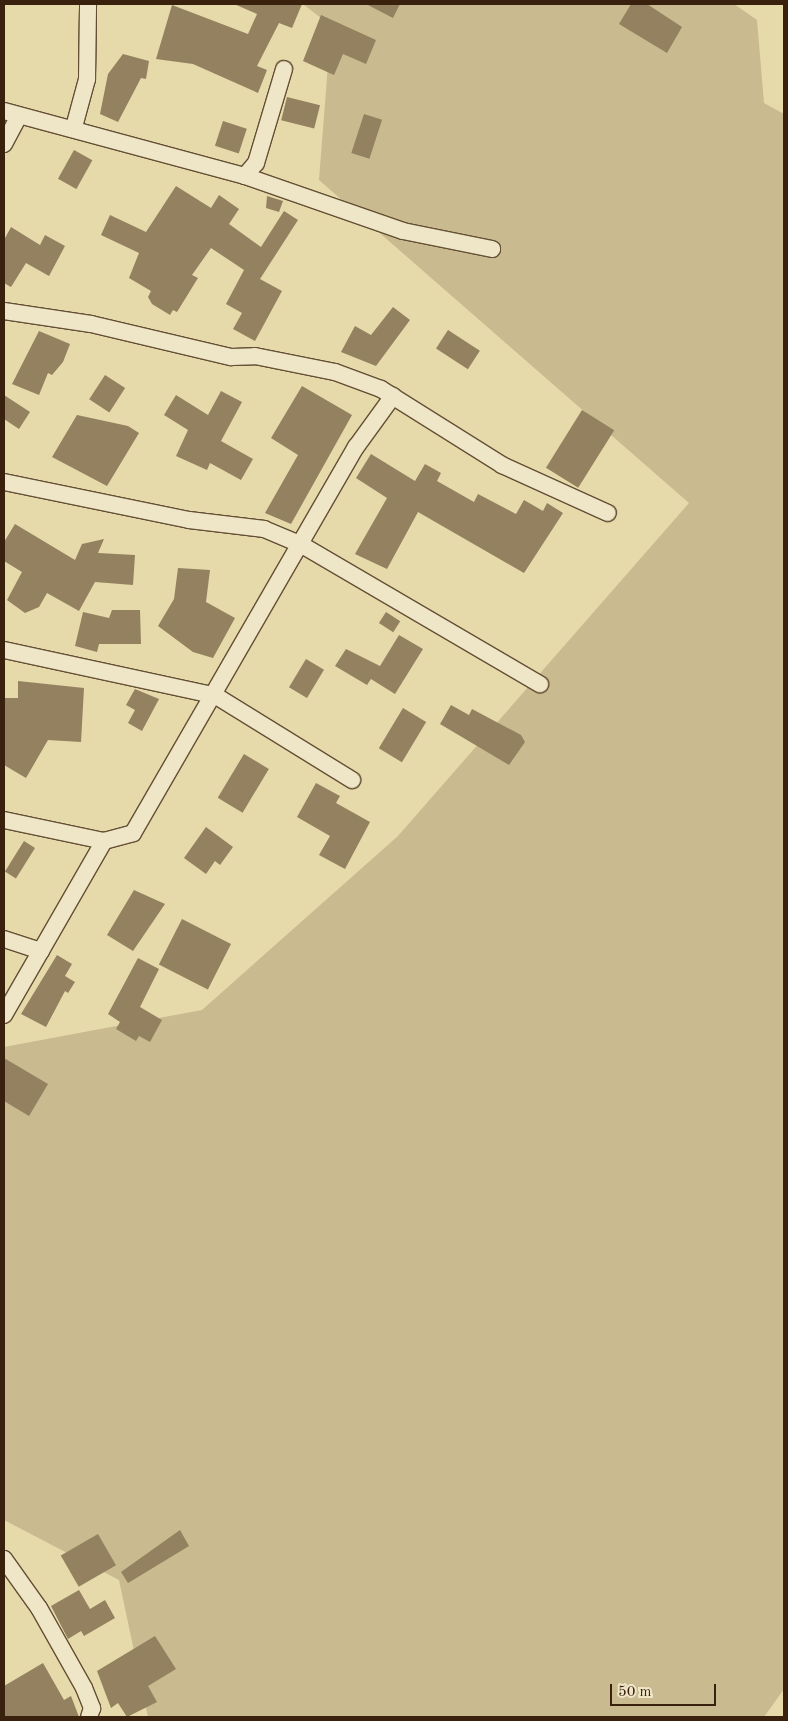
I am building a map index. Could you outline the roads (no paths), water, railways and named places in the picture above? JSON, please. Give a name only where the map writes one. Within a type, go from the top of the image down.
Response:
[{"type":"street","points":[[74,127],[87,79],[88,4]]},
{"type":"street","points":[[245,176],[256,163],[284,69]]},
{"type":"street","points":[[4,144],[11,114],[74,127],[245,176],[403,231],[492,250]]},
{"type":"street","points":[[4,311],[91,324],[230,357],[255,356],[334,372],[393,396],[502,465],[608,514]]},
{"type":"street","points":[[4,820],[104,840],[124,838],[139,827],[216,696],[356,447],[393,396]]},
{"type":"street","points":[[4,482],[189,520],[264,529],[300,544],[540,684]]},
{"type":"street","points":[[4,650],[216,696],[352,780]]},
{"type":"street","points":[[4,1014],[104,840]]},
{"type":"street","points":[[4,939],[41,951]]},
{"type":"street","points":[[4,1559],[26,1587],[84,1688],[92,1708],[90,1717]]}]
